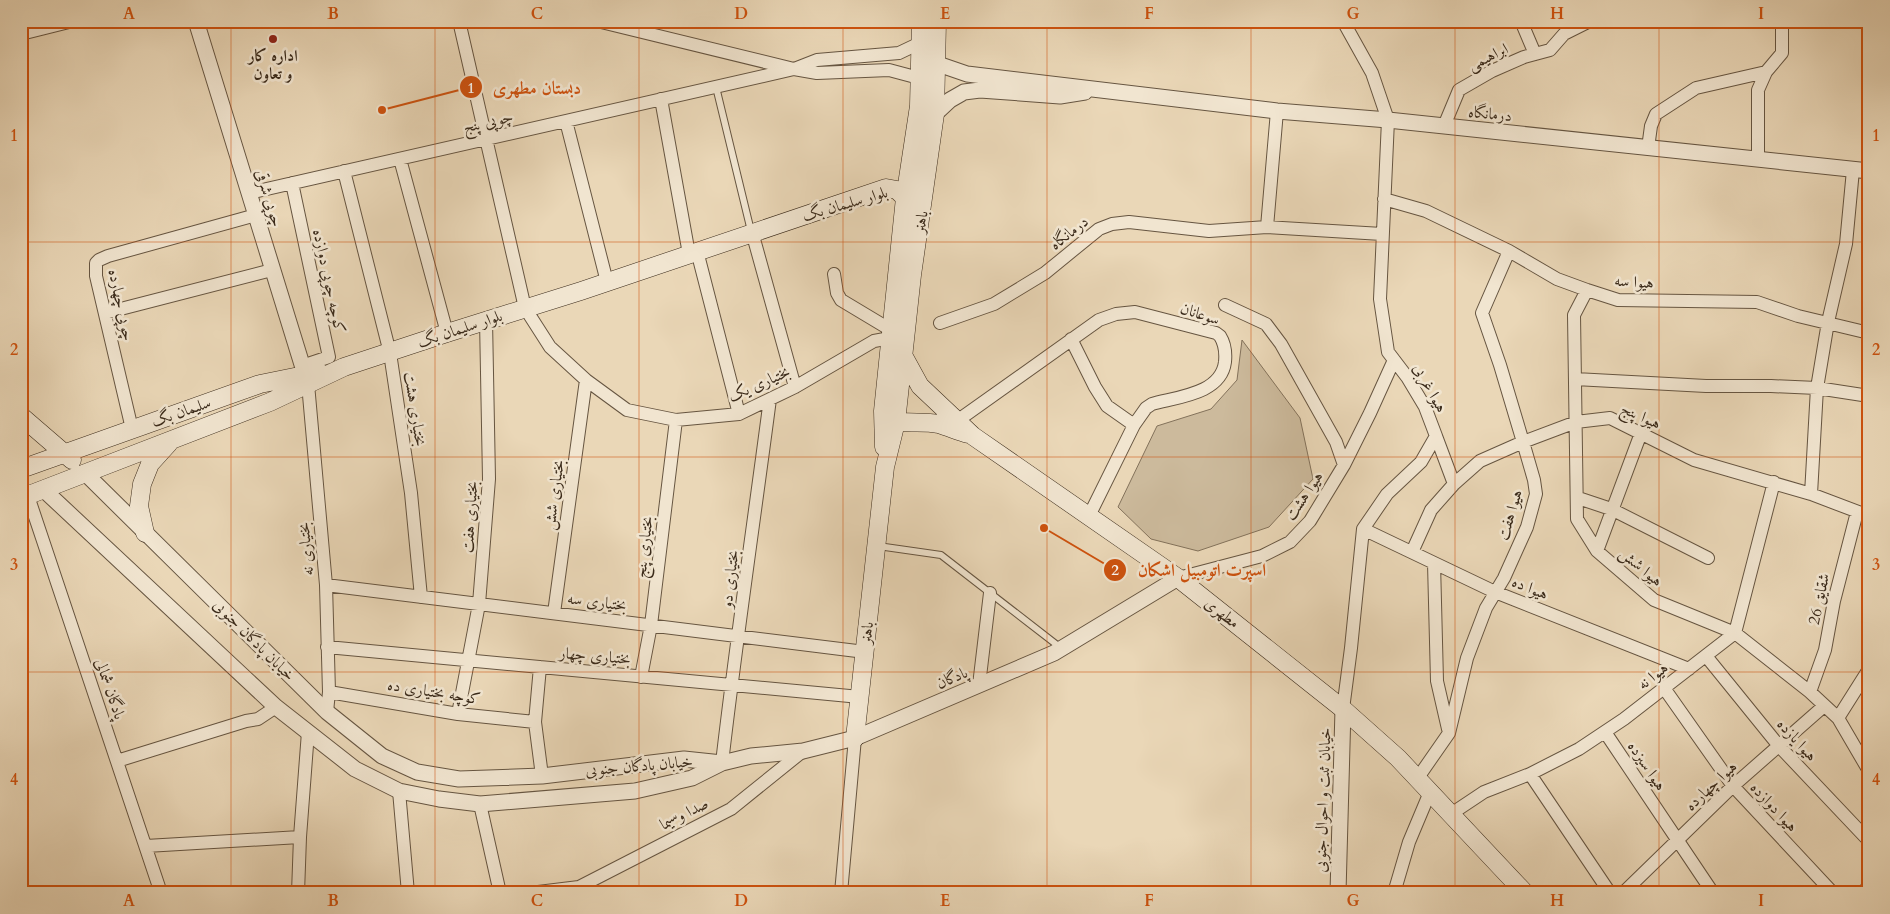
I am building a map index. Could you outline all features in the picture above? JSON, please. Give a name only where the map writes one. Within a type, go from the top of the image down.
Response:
[{"type":"main road","name":"باهنر","points":[[885,467],[882,411],[904,198],[919,106],[921,21]]},
{"type":"main road","name":"باهنر","points":[[855,738],[885,467],[896,422],[912,275],[935,114],[937,21]]},
{"type":"main road","name":"بلوار سلیمان بگ","points":[[31,495],[270,402],[305,375],[344,367],[390,353],[886,188],[897,190],[904,198]]},
{"type":"main road","name":"مطهری","points":[[903,355],[920,386],[973,436],[1178,578],[1343,709],[1398,758],[1526,893]]},
{"type":"main road","name":"سلیمان بگ","points":[[21,470],[260,384],[305,375]]},
{"type":"main road","points":[[882,411],[888,418],[896,422],[937,424],[973,436]]},
{"type":"main road","name":"خیابان پادگان جنوبی","points":[[21,416],[65,453],[85,473]]},
{"type":"main road","points":[[145,533],[139,506],[142,484],[150,464],[171,440]]},
{"type":"main road","points":[[21,470],[31,495]]},
{"type":"main road","points":[[1867,893],[1869,889]]},
{"type":"street","points":[[21,34],[73,21]]},
{"type":"street","name":"چوپی شرقی","points":[[196,21],[305,375]]},
{"type":"street","name":"بختیاری یک","points":[[459,21],[525,308],[550,347],[586,380],[627,410],[676,420],[739,414],[795,387],[874,341],[891,334]]},
{"type":"street","points":[[597,21],[794,69],[818,73],[889,70],[919,78]]},
{"type":"street","points":[[1343,21],[1372,73],[1388,120]]},
{"type":"street","points":[[1521,21],[1535,54]]},
{"type":"street","name":"ابراهیمی","points":[[1444,126],[1459,90],[1492,71],[1550,50],[1564,34],[1590,21]]},
{"type":"street","points":[[1758,160],[1758,90],[1766,72],[1782,53],[1782,21]]},
{"type":"street","points":[[794,69],[817,60],[899,53],[920,43]]},
{"type":"street","name":"درمانگاه","points":[[935,63],[967,74],[1277,111],[1388,120],[1869,171]]},
{"type":"street","name":"چوپی پنج","points":[[249,193],[794,69]]},
{"type":"street","points":[[1648,148],[1651,126],[1656,114],[1696,88],[1766,72]]},
{"type":"street","name":"درمانگاه","points":[[935,114],[950,100],[964,92],[980,90],[1060,96],[1108,90]]},
{"type":"street","points":[[661,99],[693,253],[739,414]]},
{"type":"street","points":[[1267,226],[1277,111]]},
{"type":"street","name":"هیوا غربی","points":[[1343,709],[1363,529],[1387,494],[1421,462],[1436,436],[1425,407],[1388,352],[1380,299],[1388,120]]},
{"type":"street","points":[[566,121],[607,282]]},
{"type":"street","points":[[400,159],[447,333]]},
{"type":"street","points":[[1810,494],[1817,388],[1828,322],[1846,244],[1853,170]]},
{"type":"street","name":"بختیاری هشت","points":[[344,171],[390,353],[411,493],[421,597]]},
{"type":"street","name":"کوچه چوپی دوازده","points":[[292,183],[329,357],[305,375]]},
{"type":"street","name":"هیوا سه","points":[[1384,199],[1426,211],[1510,251],[1557,279],[1618,300],[1757,302],[1798,316],[1869,333]]},
{"type":"street","name":"چوپی چهارده","points":[[132,430],[96,268],[99,260],[256,215]]},
{"type":"street","name":"درمانگاه","points":[[940,323],[994,304],[1046,274],[1099,229],[1112,224],[1129,222],[1209,231],[1267,226],[1382,234]]},
{"type":"street","points":[[752,232],[795,387]]},
{"type":"street","name":"هیوا هفت","points":[[1417,779],[1449,733],[1467,658],[1486,608],[1504,578],[1527,527],[1536,494],[1523,442],[1482,314],[1510,251]]},
{"type":"street","points":[[105,313],[272,270]]},
{"type":"street","points":[[834,274],[837,293],[841,300],[891,334]]},
{"type":"street","name":"هیوا شش","points":[[1587,290],[1574,315],[1577,519],[1596,551],[1654,600],[1735,633],[1810,692],[1838,718],[1869,771]]},
{"type":"street","points":[[1225,305],[1266,324],[1282,344],[1336,442],[1344,465]]},
{"type":"street","name":"سوعانان","points":[[957,421],[1099,320],[1116,314],[1135,312],[1216,333],[1220,336],[1226,353],[1224,369],[1217,380],[1201,391],[1152,404],[1146,408],[1134,425],[1088,516]]},
{"type":"street","name":"بختیاری هفت","points":[[458,714],[479,604],[489,479],[486,320]]},
{"type":"street","points":[[1071,339],[1095,387],[1107,406],[1134,425]]},
{"type":"street","name":"هیوا هشت","points":[[1178,578],[1262,556],[1290,542],[1310,521],[1344,465],[1394,360]]},
{"type":"street","name":"بختیاری نه","points":[[305,375],[326,585],[327,712]]},
{"type":"street","points":[[1575,379],[1706,386],[1817,388],[1869,396]]},
{"type":"street","name":"بختیاری شش","points":[[554,614],[586,380]]},
{"type":"street","name":"بختیاری دو","points":[[722,763],[770,400]]},
{"type":"street","name":"هیوا پنج","points":[[1412,552],[1431,510],[1454,484],[1480,461],[1576,422],[1610,418],[1694,460],[1774,482],[1863,514]]},
{"type":"street","name":"بختیاری پنج","points":[[641,677],[651,625],[676,420]]},
{"type":"street","points":[[1596,551],[1641,433]]},
{"type":"street","points":[[1436,436],[1454,484]]},
{"type":"street","name":"خیابان پادگان جنوبی","points":[[85,473],[327,712],[382,756],[417,772],[459,779],[542,776],[684,759],[722,763]]},
{"type":"street","points":[[1735,633],[1774,482]]},
{"type":"street","name":"خیابان پادگان جنوبی","points":[[31,495],[276,707],[355,769],[399,790],[439,799],[480,804],[635,791],[692,778],[722,763]]},
{"type":"street","name":"پادگان شمالی","points":[[31,495],[161,893]]},
{"type":"street","points":[[1578,498],[1611,509],[1708,558]]},
{"type":"street","name":"شقایق 26","points":[[1810,692],[1825,650],[1834,601],[1863,514]]},
{"type":"street","name":"هیوا ده","points":[[1363,529],[1496,592],[1689,669]]},
{"type":"street","points":[[1434,563],[1437,681],[1449,733]]},
{"type":"street","name":"پادگان","points":[[722,763],[752,756],[803,751],[855,738],[1062,648],[1178,578]]},
{"type":"street","name":"بختیاری سه","points":[[326,585],[865,652]]},
{"type":"street","points":[[979,685],[990,593]]},
{"type":"street","name":"هیوا نه","points":[[1451,814],[1484,792],[1530,774],[1579,749],[1605,732],[1735,633]]},
{"type":"street","name":"بختیاری چهار","points":[[327,648],[860,697]]},
{"type":"street","name":"هیوا یازده","points":[[1706,656],[1779,746],[1869,841]]},
{"type":"street","points":[[540,667],[535,722],[542,776]]},
{"type":"street","points":[[1838,718],[1869,669]]},
{"type":"street","name":"هیوا دوازده","points":[[1664,688],[1733,786],[1833,893]]},
{"type":"street","name":"کوچه بختیاری ده","points":[[328,692],[458,714],[535,722]]},
{"type":"street","name":"هیوا چهارده","points":[[1624,893],[1733,786],[1824,706]]},
{"type":"street","points":[[117,761],[246,721],[258,719],[276,707]]},
{"type":"street","name":"خیابان ثبت و احوال جنوبی","points":[[1338,893],[1343,709]]},
{"type":"street","points":[[298,893],[308,732]]},
{"type":"street","name":"هیوا سیزده","points":[[1605,732],[1713,893]]},
{"type":"street","points":[[841,893],[855,738]]},
{"type":"street","name":"صدا وسیما","points":[[575,890],[731,809],[803,751]]},
{"type":"street","points":[[1530,774],[1610,893]]},
{"type":"street","points":[[399,790],[408,893]]},
{"type":"street","points":[[1394,893],[1409,842],[1430,792]]},
{"type":"street","points":[[480,804],[500,893]]},
{"type":"street","points":[[146,846],[300,837]]},
{"type":"street","points":[[530,893],[575,890]]},
{"type":"lane","points":[[716,87],[752,232]]},
{"type":"lane","points":[[876,546],[941,555],[1062,648]]},
{"type":"shaded area","points":[[1242,340],[1300,418],[1313,479],[1269,527],[1198,551],[1151,539],[1118,507],[1157,426],[1211,409],[1237,380]]},
{"type":"place","name":"اداره کار و تعاون","points":[[273,39]]},
{"type":"place","name":"دبستان مطهری","points":[[382,110]]},
{"type":"place","name":"اسپرت اتومبیل اشکان","points":[[1044,528]]}]
